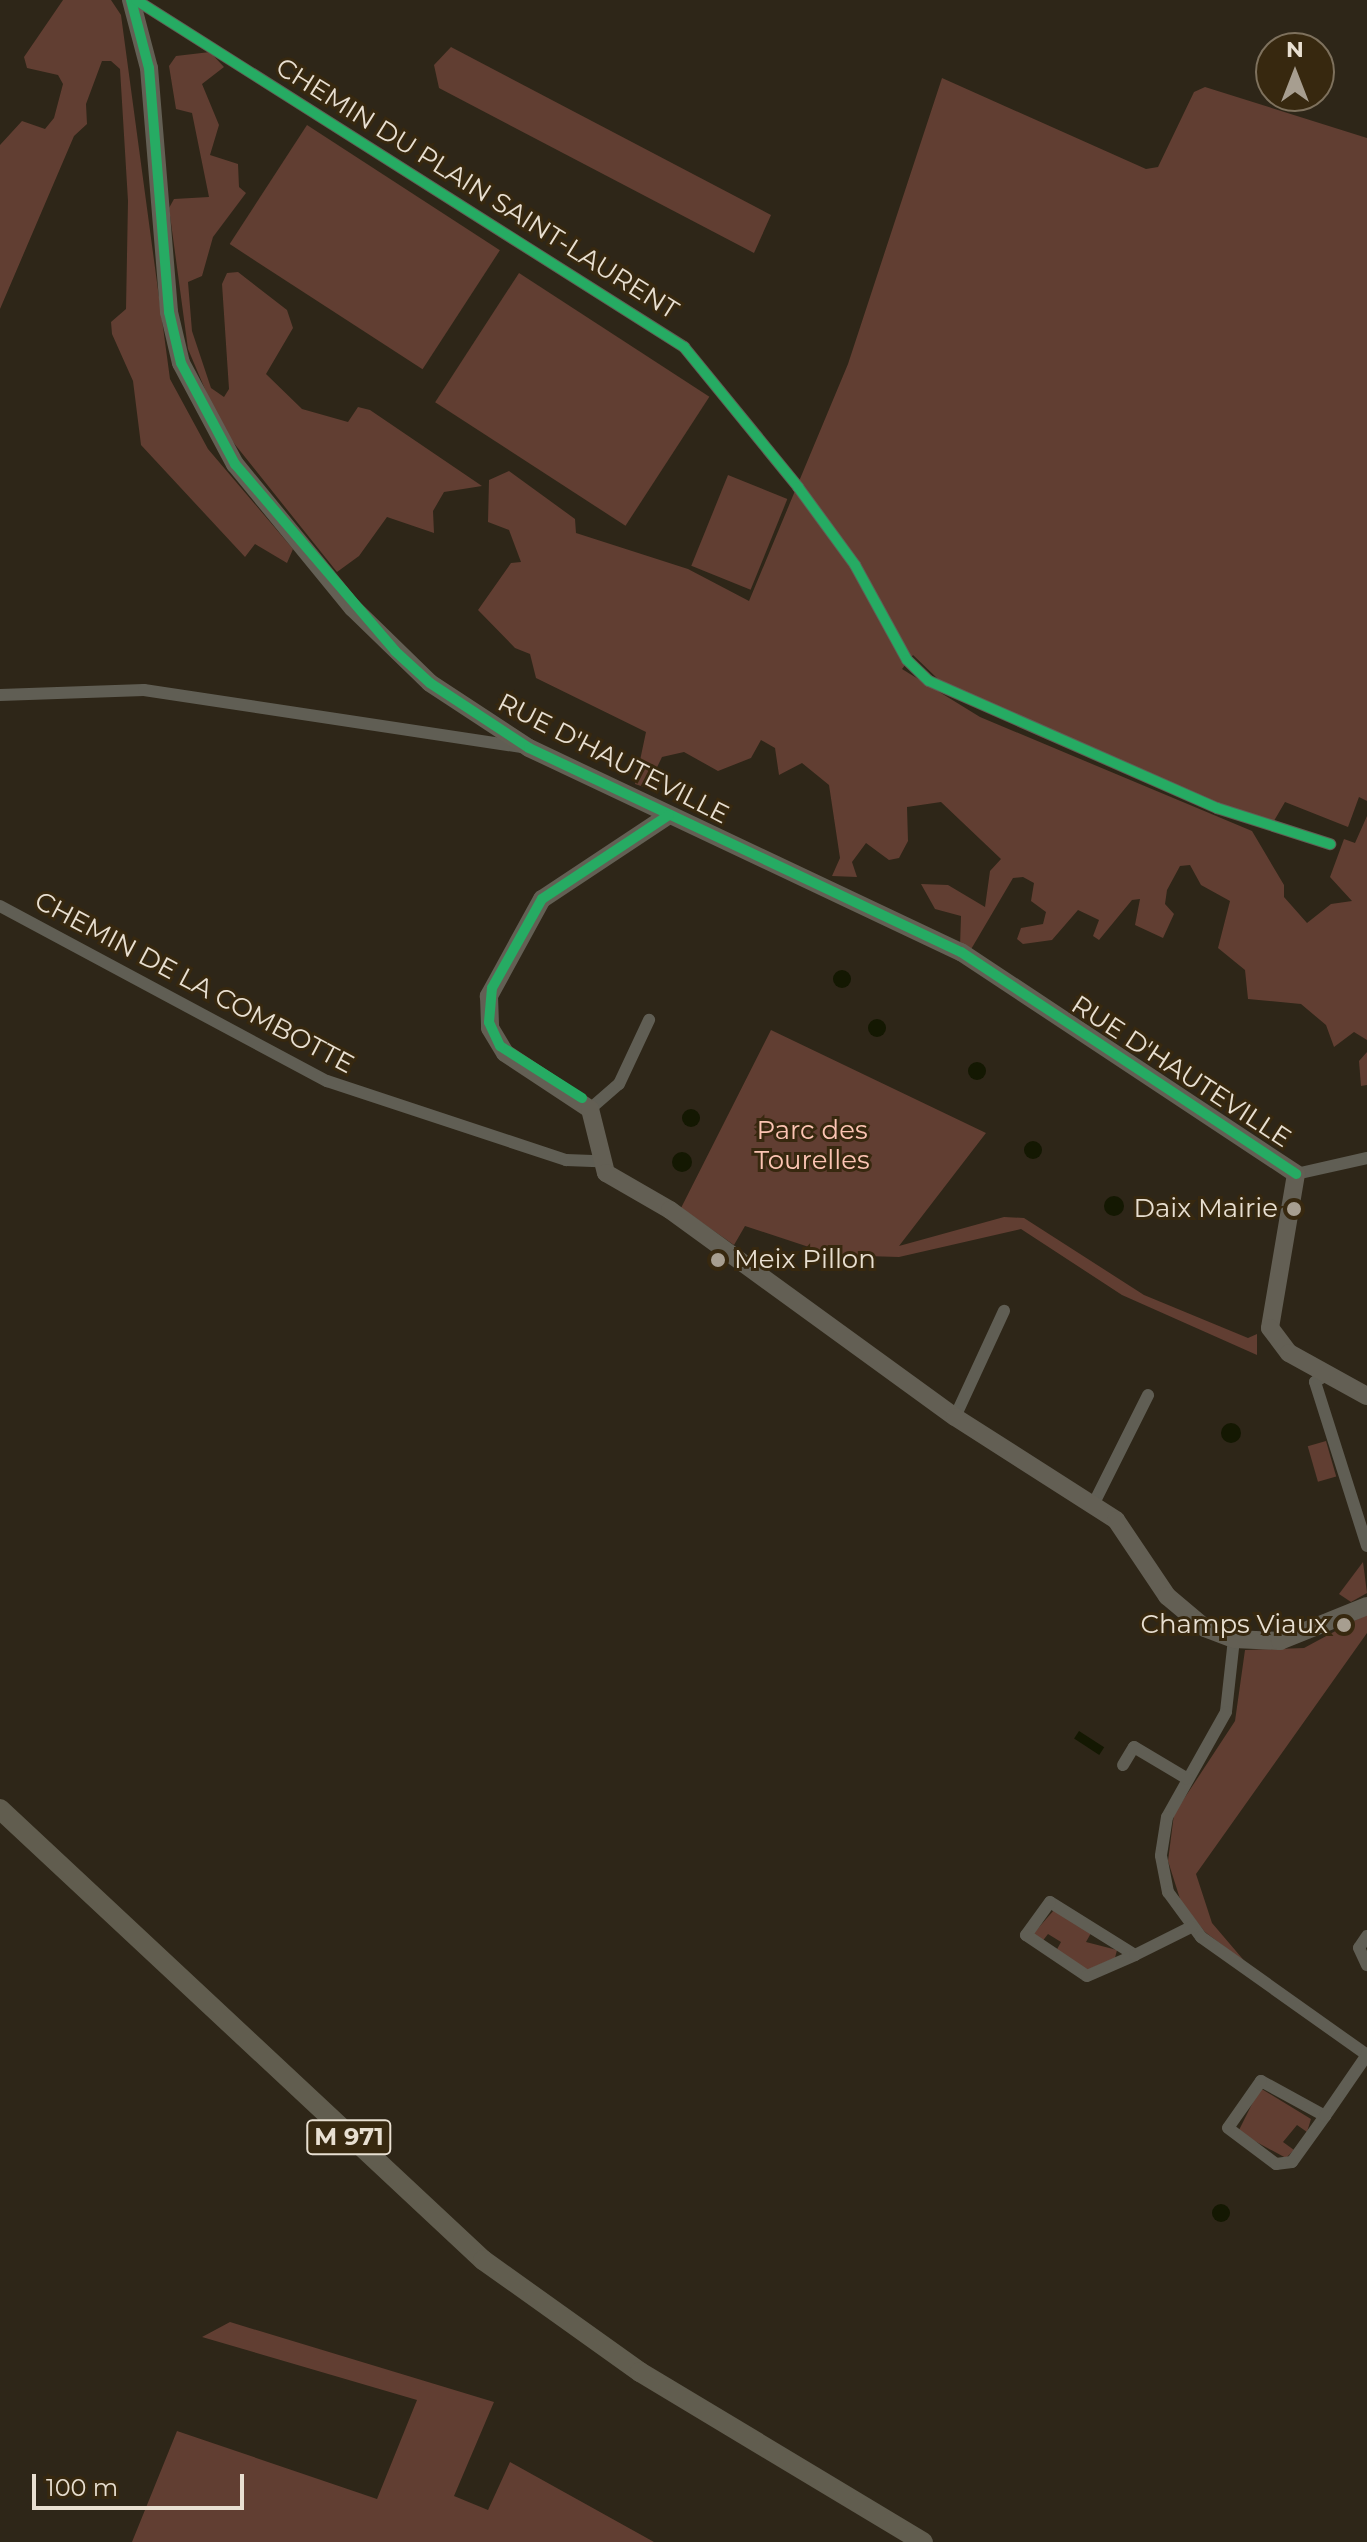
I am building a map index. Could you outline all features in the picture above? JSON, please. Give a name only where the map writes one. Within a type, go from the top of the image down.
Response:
[{"type":"main road","name":"M 971","points":[[0,1809],[483,2260],[640,2372],[923,2542]]},
{"type":"street","name":"RUE D'HAUTEVILLE","points":[[133,0],[147,56],[169,312],[206,419],[395,651],[430,683],[529,748],[961,952],[1296,1174]]},
{"type":"street","name":"CHEMIN DU PLAIN SAINT-LAURENT","points":[[133,0],[684,347],[814,509],[907,660],[929,681],[1217,808],[1330,844]]},
{"type":"street","points":[[0,695],[144,690],[529,748]]},
{"type":"street","points":[[669,815],[542,899],[489,996],[490,1028],[505,1053],[590,1109],[599,1161],[616,1182],[670,1210],[955,1417],[1093,1505],[1130,1534],[1178,1608],[1234,1639],[1294,1637],[1367,1606]]},
{"type":"street","name":"CHEMIN DE LA COMBOTTE","points":[[0,906],[327,1081],[566,1160],[599,1161]]},
{"type":"street","points":[[590,1109],[619,1084],[649,1020]]},
{"type":"street","points":[[1367,1158],[1296,1174],[1269,1322],[1289,1353],[1367,1396]]},
{"type":"street","points":[[955,1417],[1004,1311]]},
{"type":"street","points":[[1326,1375],[1315,1382],[1367,1546]]},
{"type":"street","points":[[1093,1505],[1148,1395]]},
{"type":"street","points":[[1234,1639],[1233,1696],[1167,1817],[1161,1856],[1168,1892],[1191,1927],[1367,2055],[1325,2116],[1284,2165],[1228,2128],[1261,2081],[1325,2116]]},
{"type":"street","points":[[1123,1765],[1134,1747],[1186,1778]]},
{"type":"street","points":[[1135,1955],[1050,1902],[1026,1935],[1081,1976],[1135,1955],[1191,1927]]},
{"type":"street","points":[[1367,1936],[1359,1948],[1367,1965]]},
{"type":"green space","points":[[63,0],[111,0],[121,15],[170,379],[208,449],[293,549],[287,563],[255,544],[245,557],[141,445],[133,381],[112,334],[111,322],[126,309],[128,201],[120,69],[111,61],[102,61],[86,104],[87,124],[74,136],[0,309],[0,145],[22,121],[45,129],[54,118],[63,84],[58,75],[27,68],[24,57]]},
{"type":"green space","points":[[451,47],[771,215],[754,253],[439,88],[434,65]]},
{"type":"green space","points":[[210,52],[224,67],[202,84],[219,125],[210,155],[238,164],[239,187],[246,193],[213,237],[202,276],[188,282],[192,331],[211,388],[224,397],[229,389],[222,284],[227,273],[238,272],[287,310],[293,328],[266,374],[302,409],[348,422],[358,407],[370,410],[482,486],[444,492],[433,511],[434,533],[387,517],[359,556],[337,572],[221,427],[188,349],[169,208],[174,199],[209,197],[192,113],[176,109],[169,66],[176,56]]},
{"type":"green space","points":[[942,78],[1146,169],[1158,167],[1194,92],[1205,87],[1255,103],[1255,112],[1284,112],[1367,138],[1367,801],[1359,797],[1348,827],[1285,802],[1271,826],[939,680],[913,655],[902,669],[980,717],[1252,831],[1284,885],[1284,897],[1307,923],[1331,904],[1352,901],[1330,877],[1344,839],[1355,843],[1367,816],[1367,1040],[1354,1032],[1334,1047],[1326,1025],[1301,1004],[1248,999],[1245,970],[1218,948],[1230,901],[1201,885],[1190,865],[1180,866],[1167,890],[1165,904],[1174,914],[1163,938],[1135,925],[1140,899],[1132,900],[1099,940],[1093,936],[1099,920],[1078,910],[1052,940],[1023,944],[1017,939],[1021,928],[1043,924],[1046,912],[1031,901],[1034,883],[1023,877],[1013,878],[970,951],[960,946],[961,916],[935,909],[921,884],[948,885],[985,907],[990,871],[1001,859],[941,802],[907,807],[908,841],[899,858],[889,860],[866,843],[852,862],[857,877],[832,876],[840,858],[829,785],[802,763],[779,775],[775,748],[761,740],[751,758],[718,771],[684,752],[662,757],[647,788],[635,784],[646,732],[536,678],[530,654],[515,648],[478,610],[511,563],[521,562],[509,530],[488,522],[489,480],[509,471],[575,519],[576,533],[688,569],[749,601],[848,364]]},
{"type":"green space","points":[[307,125],[500,250],[423,369],[230,244]]},
{"type":"green space","points":[[519,273],[709,397],[626,526],[435,402]]},
{"type":"green space","points":[[728,475],[787,499],[751,590],[691,566]]},
{"type":"green space","name":"Parc des Tourelles","points":[[771,1030],[986,1133],[899,1246],[1004,1217],[1024,1218],[1144,1295],[1248,1338],[1257,1334],[1257,1355],[1122,1295],[1021,1229],[899,1257],[833,1255],[745,1226],[734,1245],[681,1208]]},
{"type":"green space","points":[[1367,1052],[1367,1085],[1361,1086],[1359,1061]]},
{"type":"green space","points":[[1326,1441],[1336,1477],[1318,1482],[1308,1446]]},
{"type":"green space","points":[[1363,1562],[1367,1593],[1351,1602],[1339,1594]]},
{"type":"green space","points":[[1367,1614],[1367,1633],[1196,1874],[1212,1923],[1247,1964],[1205,1932],[1181,1902],[1168,1861],[1174,1814],[1235,1721],[1245,1650],[1304,1648]]},
{"type":"green space","points":[[1054,1910],[1091,1933],[1086,1942],[1117,1950],[1115,1958],[1087,1970],[1056,1951],[1061,1942],[1048,1934],[1041,1943],[1033,1934]]},
{"type":"green space","points":[[1260,2088],[1311,2119],[1307,2132],[1297,2125],[1283,2142],[1294,2150],[1286,2158],[1238,2132]]},
{"type":"green space","points":[[230,2322],[494,2402],[454,2496],[488,2510],[510,2462],[654,2542],[132,2542],[177,2431],[377,2499],[417,2400],[202,2337]]},
{"type":"shaded area","points":[[842,970],[851,979],[842,988],[833,979]]},
{"type":"shaded area","points":[[877,1019],[886,1028],[877,1037],[868,1028]]},
{"type":"shaded area","points":[[977,1062],[986,1071],[977,1080],[968,1071]]},
{"type":"shaded area","points":[[691,1109],[700,1118],[691,1127],[682,1118]]},
{"type":"shaded area","points":[[1033,1141],[1042,1150],[1033,1159],[1024,1150]]},
{"type":"shaded area","points":[[682,1152],[689,1155],[692,1162],[689,1169],[682,1172],[675,1169],[672,1162],[675,1155]]},
{"type":"shaded area","points":[[1110,1196],[1118,1196],[1124,1206],[1118,1216],[1110,1216],[1104,1210],[1104,1202]]},
{"type":"shaded area","points":[[1227,1423],[1235,1423],[1241,1433],[1235,1443],[1227,1443],[1221,1437],[1221,1429]]},
{"type":"shaded area","points":[[1079,1731],[1104,1747],[1099,1755],[1074,1739]]},
{"type":"shaded area","points":[[1221,2204],[1230,2213],[1221,2222],[1212,2213]]},
{"type":"cycle path","points":[[131,0],[149,68],[169,312],[181,363],[235,464],[395,651],[430,683],[529,748],[961,952],[1296,1174]]},
{"type":"cycle path","points":[[136,0],[684,347],[798,487],[855,565],[907,660],[929,681],[1217,808],[1330,844]]},
{"type":"cycle path","points":[[582,1098],[500,1046],[489,1022],[492,988],[542,899],[669,815]]},
{"type":"place","name":"Daix Mairie","points":[[1294,1209]]},
{"type":"place","name":"Meix Pillon","points":[[718,1260]]},
{"type":"place","name":"Champs Viaux","points":[[1344,1625]]}]
